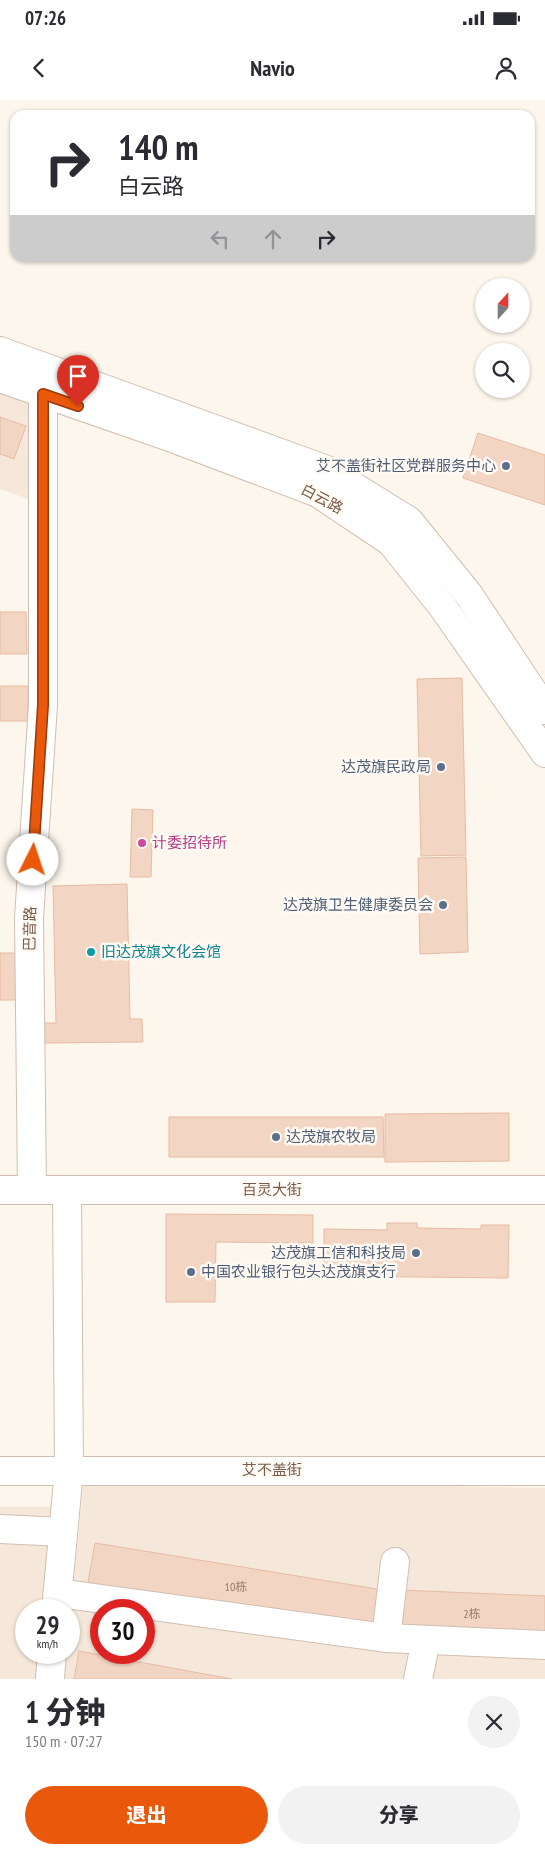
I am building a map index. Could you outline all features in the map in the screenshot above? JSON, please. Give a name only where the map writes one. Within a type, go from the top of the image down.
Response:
[{"type":"street","name":"白云路","points":[[0,351],[47,382],[167,436],[318,493],[391,542],[442,606],[545,753]]},
{"type":"street","name":"白云路","points":[[0,378],[47,382],[327,470],[409,521],[469,595],[545,710]]},
{"type":"street","name":"巴音路","points":[[32,1190],[29,918],[43,705],[47,382]]},
{"type":"street","name":"百灵大街","points":[[0,1190],[545,1190]]},
{"type":"street","points":[[57,1599],[69,1470],[67,1190]]},
{"type":"street","name":"艾不盖街","points":[[0,1470],[545,1471]]},
{"type":"street","points":[[0,1529],[63,1532]]},
{"type":"street","points":[[386,1638],[395,1562]]},
{"type":"street","points":[[80,1605],[386,1638],[545,1645]]},
{"type":"street","points":[[418,1679],[426,1640]]},
{"type":"street","points":[[50,1679],[51,1664]]},
{"type":"shaded area","points":[[0,394],[28,404],[31,500],[0,489]]},
{"type":"shaded area","points":[[84,1479],[545,1488],[545,1679],[63,1679],[65,1664],[80,1664],[80,1599],[72,1599]]},
{"type":"shaded area","points":[[0,1507],[54,1507],[46,1599],[15,1599],[15,1664],[40,1664],[38,1679],[0,1679]]},
{"type":"building","points":[[0,417],[26,426],[14,459],[0,454]]},
{"type":"building","name":"艾不盖街社区党群服务中心","points":[[478,433],[545,455],[545,505],[463,478]]},
{"type":"building","points":[[0,612],[26,612],[27,654],[0,654]]},
{"type":"building","name":"达茂旗民政局","points":[[462,678],[466,855],[421,856],[417,679]]},
{"type":"building","points":[[0,686],[28,686],[28,721],[0,721]]},
{"type":"building","name":"计委招待所","points":[[132,809],[153,810],[151,877],[130,877]]},
{"type":"building","name":"达茂旗卫生健康委员会","points":[[466,857],[468,952],[420,954],[418,858]]},
{"type":"building","name":"旧达茂旗文化会馆","points":[[127,884],[130,1019],[142,1019],[143,1042],[45,1043],[44,1023],[56,1023],[53,886]]},
{"type":"building","points":[[0,953],[16,953],[16,1000],[0,1000]]},
{"type":"building","points":[[509,1113],[509,1161],[385,1162],[385,1114]]},
{"type":"building","name":"达茂旗农牧局","points":[[169,1117],[383,1117],[384,1157],[169,1157]]},
{"type":"building","name":"中国农业银行包头达茂旗支行","points":[[166,1214],[313,1215],[313,1243],[216,1242],[215,1302],[166,1302]]},
{"type":"building","name":"达茂旗工信和科技局","points":[[387,1223],[417,1223],[417,1228],[481,1229],[481,1225],[509,1225],[508,1278],[324,1276],[324,1229],[387,1230]]},
{"type":"building","points":[[95,1543],[383,1590],[377,1630],[88,1583]]},
{"type":"building","points":[[399,1590],[545,1596],[545,1639],[398,1632]]},
{"type":"building","points":[[80,1651],[90,1653],[90,1664],[150,1664],[232,1679],[74,1679],[77,1664],[80,1664]]},
{"type":"place","name":"艾不盖街社区党群服务中心","points":[[506,466]]},
{"type":"place","name":"达茂旗民政局","points":[[441,767]]},
{"type":"place","name":"计委招待所","points":[[142,843]]},
{"type":"place","name":"达茂旗卫生健康委员会","points":[[443,905]]},
{"type":"place","name":"旧达茂旗文化会馆","points":[[91,952]]},
{"type":"place","name":"达茂旗农牧局","points":[[276,1137]]},
{"type":"place","name":"达茂旗工信和科技局","points":[[416,1253]]},
{"type":"place","name":"中国农业银行包头达茂旗支行","points":[[191,1272]]},
{"type":"route","points":[[33,860],[43,705],[43,394],[78,406]]}]
